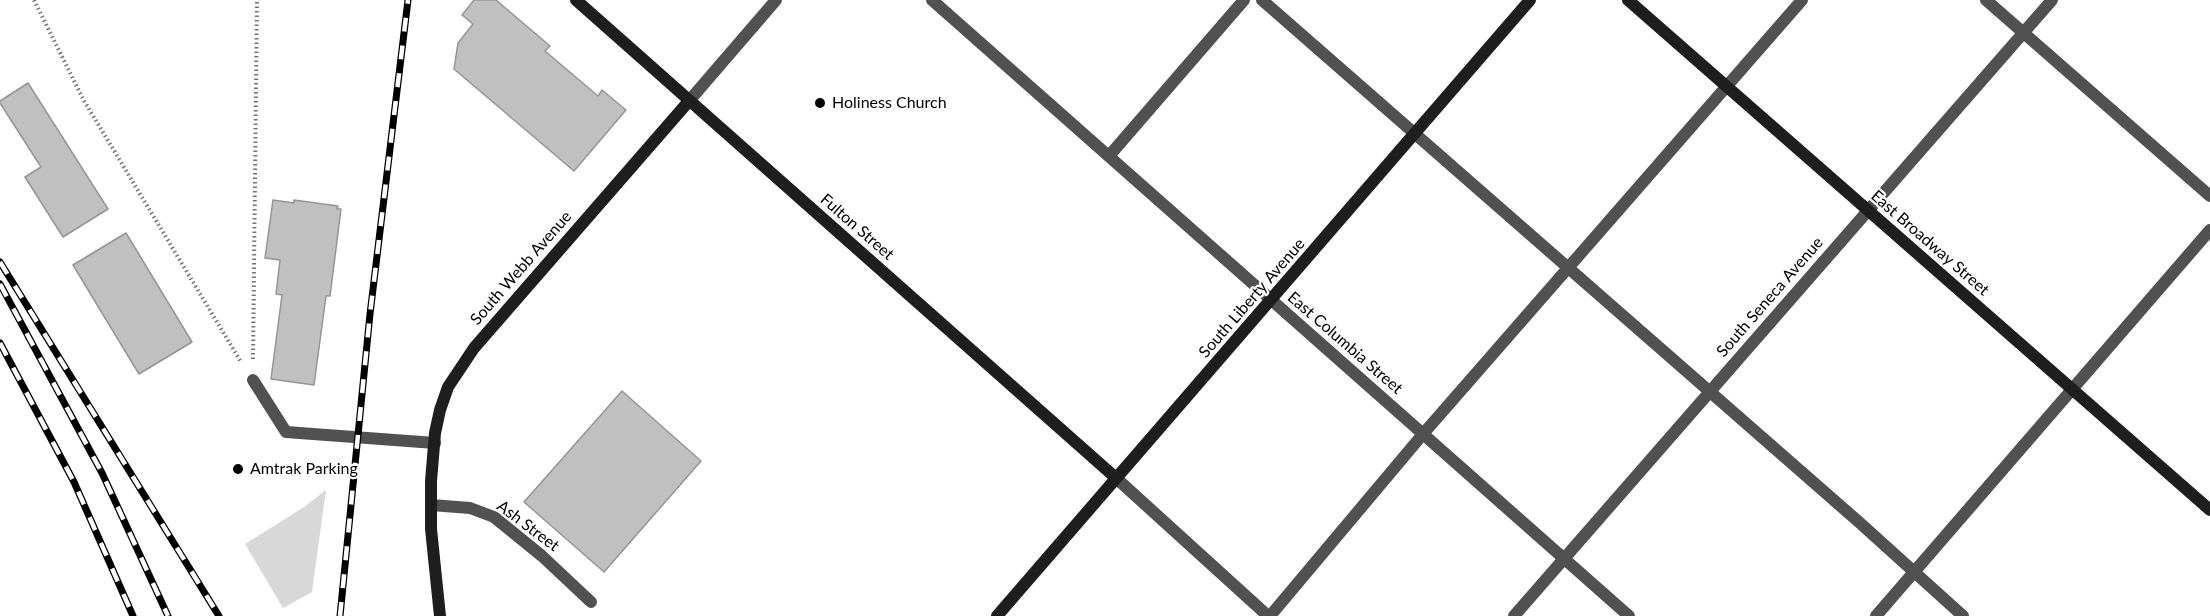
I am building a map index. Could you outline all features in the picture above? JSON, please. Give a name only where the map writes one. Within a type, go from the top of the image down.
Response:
[{"type":"street","name":"Fulton Street","points":[[576,0],[1116,478]]},
{"type":"street","name":"South Webb Avenue","points":[[440,616],[431,529],[431,505],[435,443],[440,410],[448,387],[474,348],[776,0]]},
{"type":"street","name":"East Columbia Street","points":[[932,0],[1629,616]]},
{"type":"street","points":[[1109,156],[1244,0]]},
{"type":"street","points":[[1262,0],[1964,616]]},
{"type":"street","name":"South Liberty Avenue","points":[[997,616],[1530,0]]},
{"type":"street","name":"East Broadway Street","points":[[1628,0],[2210,510]]},
{"type":"street","points":[[1116,478],[1269,616],[1423,434],[1802,0]]},
{"type":"street","points":[[1986,0],[2210,196]]},
{"type":"street","name":"South Seneca Avenue","points":[[1514,616],[2052,0]]},
{"type":"street","points":[[1876,616],[2210,230]]},
{"type":"street","points":[[253,380],[286,432],[435,443]]},
{"type":"street","name":"Ash Street","points":[[431,505],[470,508],[494,517],[542,556],[591,602]]},
{"type":"path","points":[[34,0],[83,99],[253,380]]},
{"type":"path","points":[[253,380],[257,0]]},
{"type":"shaded area","points":[[326,490],[312,592],[283,608],[245,544],[304,507]]},
{"type":"building","points":[[474,0],[496,0],[550,46],[545,51],[598,96],[602,90],[626,110],[574,171],[454,69],[458,43],[473,24],[462,15]]},
{"type":"building","points":[[28,83],[108,209],[63,237],[25,177],[41,167],[0,103]]},
{"type":"building","points":[[273,200],[294,203],[294,200],[338,206],[337,209],[341,209],[330,296],[326,296],[314,385],[271,379],[282,295],[276,294],[280,260],[265,258]]},
{"type":"building","points":[[126,233],[192,342],[139,374],[73,265]]},
{"type":"building","points":[[622,391],[701,461],[604,572],[524,502]]},
{"type":"railway","points":[[340,616],[370,314],[408,0]]},
{"type":"railway","points":[[0,262],[219,616]]},
{"type":"railway","points":[[0,284],[102,473],[168,616]]},
{"type":"railway","points":[[0,343],[74,482],[133,616]]},
{"type":"place","name":"Holiness Church","points":[[820,103]]},
{"type":"place","name":"Amtrak Parking","points":[[238,469]]}]
